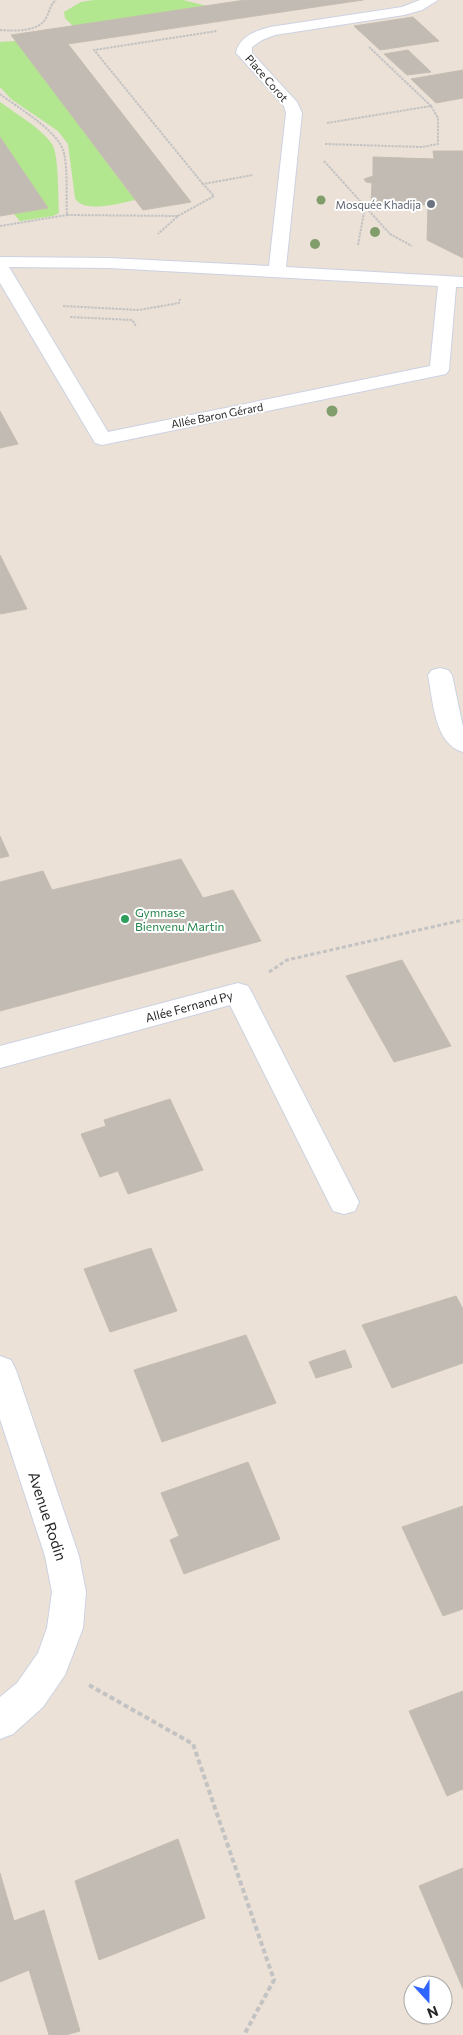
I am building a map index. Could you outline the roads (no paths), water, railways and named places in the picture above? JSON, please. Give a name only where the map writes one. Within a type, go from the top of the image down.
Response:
[{"type":"street","name":"Place Corot","points":[[277,272],[294,113],[291,106],[244,53],[245,46],[252,39],[264,33],[280,29],[404,11],[431,0]]},
{"type":"street","points":[[0,262],[80,262],[456,282]]},
{"type":"street","name":"Allée Baron Gérard","points":[[0,268],[102,439],[439,370],[456,282]]},
{"type":"street","points":[[440,674],[448,720],[463,744]]},
{"type":"street","name":"Allée Fernand Py","points":[[0,1057],[238,993],[344,1202]]},
{"type":"street","name":"Avenue Rodin","points":[[0,1370],[62,1556],[69,1592],[65,1628],[52,1663],[30,1695],[0,1721]]},
{"type":"place","name":"Mosquée Khadija","points":[[431,204]]},
{"type":"place","name":"Gymnase Bienvenu Martin","points":[[125,919]]}]
